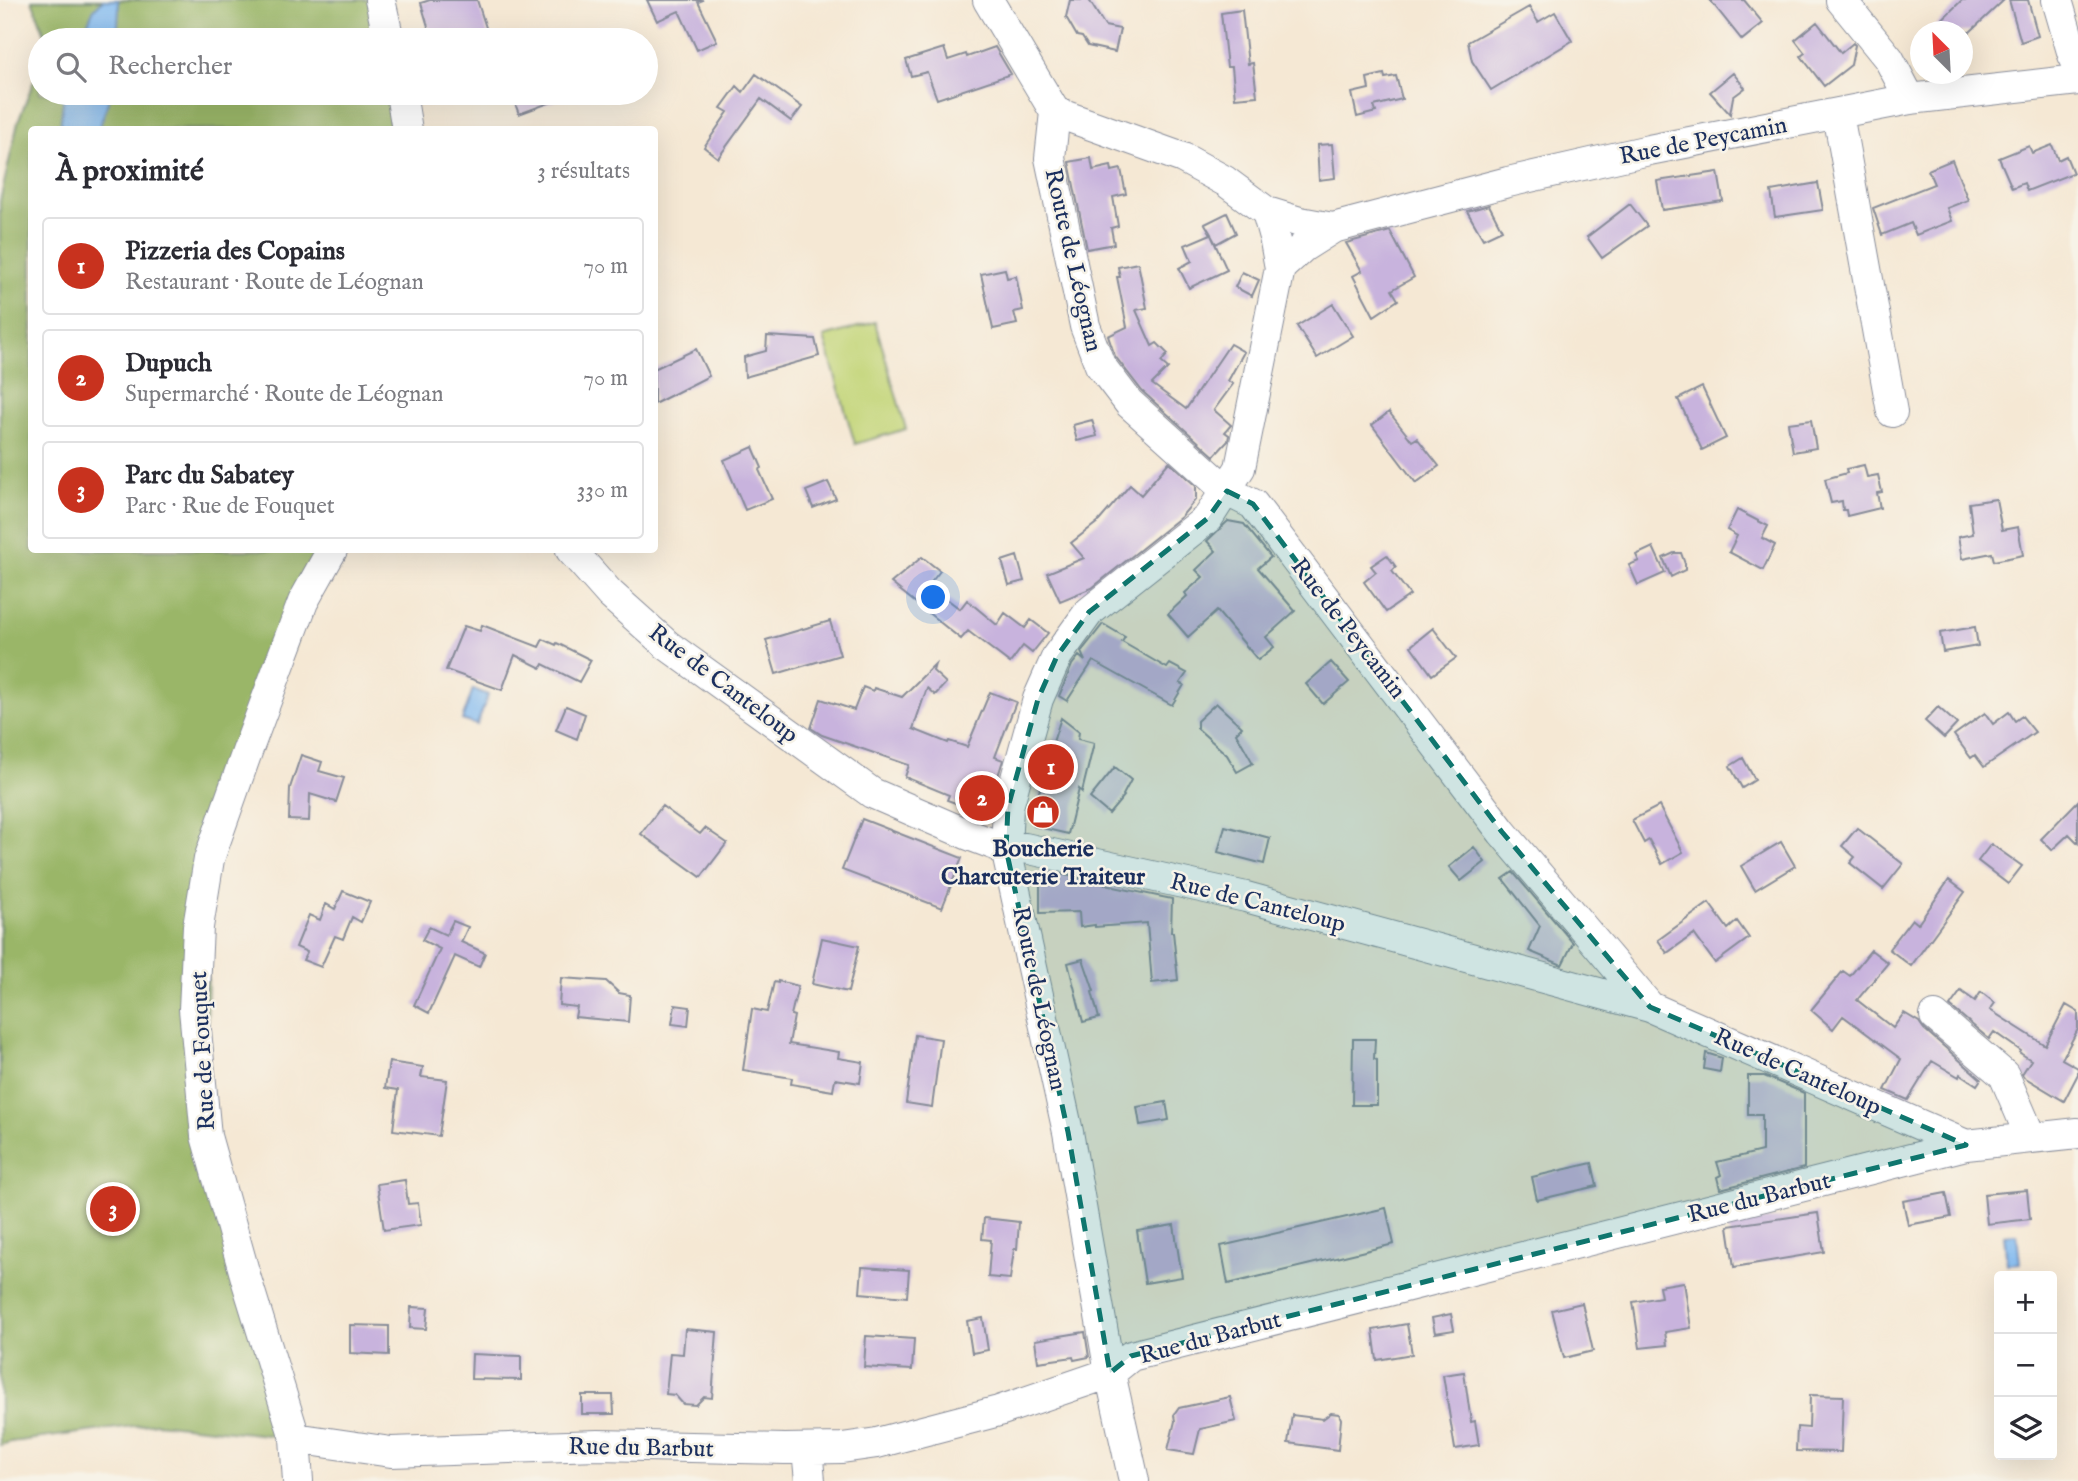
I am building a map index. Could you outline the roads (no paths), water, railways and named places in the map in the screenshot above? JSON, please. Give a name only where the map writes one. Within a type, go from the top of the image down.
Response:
[{"type":"street","points":[[380,0],[386,28]]},
{"type":"street","points":[[988,0],[1055,112]]},
{"type":"street","points":[[1841,0],[1889,59],[1910,99]]},
{"type":"street","points":[[2057,0],[2078,65]]},
{"type":"street","name":"Rue de Peycamin","points":[[1280,268],[1303,247],[1334,228],[1508,181],[1649,150],[1910,99],[2078,80]]},
{"type":"street","points":[[403,105],[406,126]]},
{"type":"street","name":"Rue de Peycamin","points":[[1055,112],[1183,158],[1225,181],[1267,212],[1334,228]]},
{"type":"street","name":"Route de Léognan","points":[[1055,112],[1049,158],[1084,326],[1100,365],[1129,403],[1227,491],[1208,518],[1089,612],[1057,656],[1038,699],[1007,807],[1006,849],[1068,1132],[1110,1373],[1134,1481]]},
{"type":"street","points":[[1838,114],[1892,411]]},
{"type":"street","points":[[1227,491],[1240,468],[1280,268],[1276,241],[1267,212]]},
{"type":"street","name":"Rue de Peycamin","points":[[1227,491],[1253,504],[1502,832],[1650,1007]]},
{"type":"street","name":"Rue de Fouquet","points":[[298,1481],[295,1438],[206,1136],[194,1009],[198,927],[209,859],[303,602],[330,553]]},
{"type":"street","name":"Rue de Canteloup","points":[[574,553],[610,594],[667,645],[872,793],[1006,849],[1025,848],[1246,897],[1650,1007],[1966,1145]]},
{"type":"street","points":[[1935,1016],[2004,1075],[2031,1138]]},
{"type":"street","name":"Rue du Barbut","points":[[295,1438],[391,1452],[598,1445],[807,1449],[877,1443],[999,1411],[1110,1373],[1131,1356],[1966,1145],[2078,1133]]},
{"type":"street","points":[[807,1449],[810,1481]]},
{"type":"water","points":[[103,0],[118,0],[118,28],[85,28],[94,9]]},
{"type":"water","points":[[63,105],[107,105],[100,126],[60,126]]},
{"type":"water","points":[[473,689],[488,695],[477,725],[462,720]]},
{"type":"water","points":[[2017,1234],[2020,1263],[2007,1264],[2004,1235]]},
{"type":"place","name":"Pizzeria des Copains","points":[[1051,767]]},
{"type":"place","name":"Dupuch","points":[[982,798]]},
{"type":"place","name":"Boucherie Charcuterie Traiteur","points":[[1043,812]]},
{"type":"place","name":"Parc du Sabatey","points":[[113,1209]]}]
